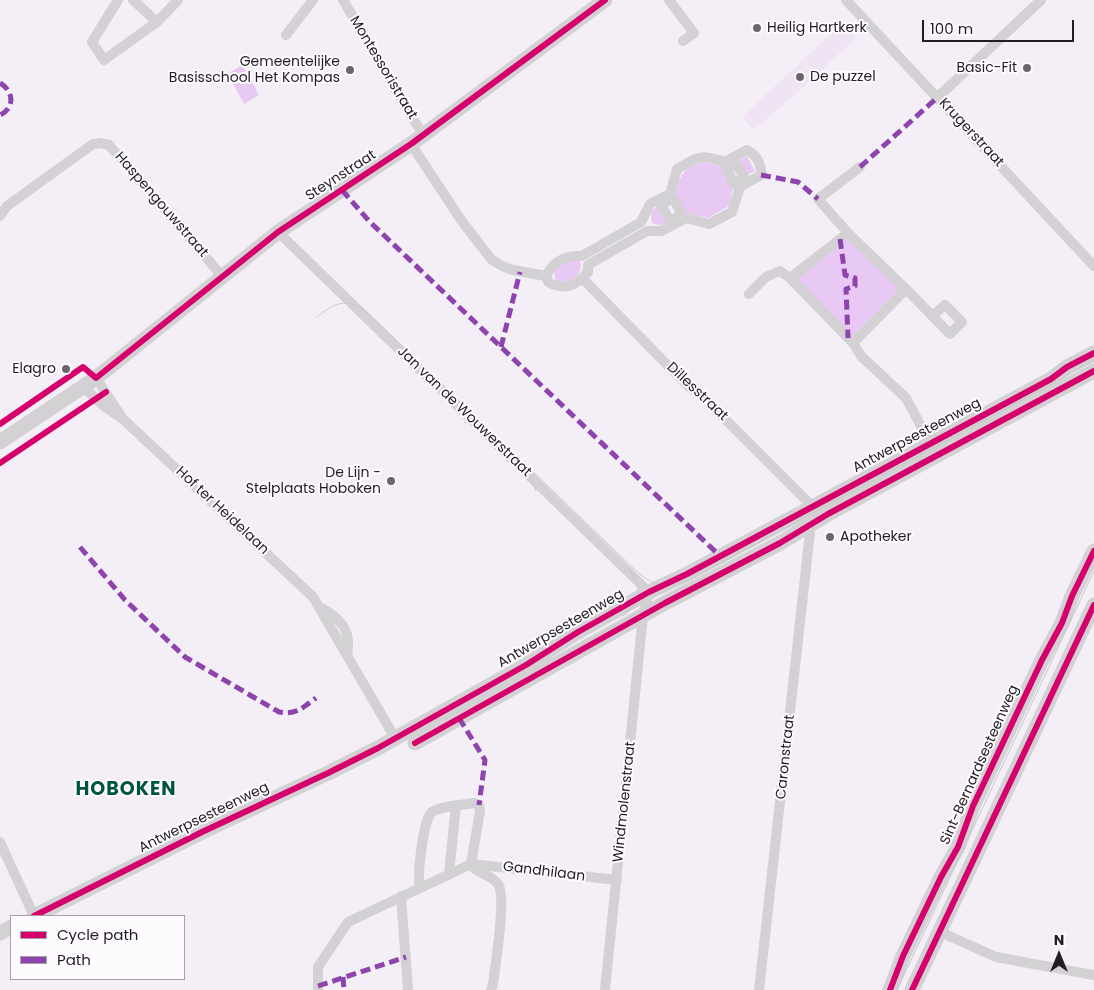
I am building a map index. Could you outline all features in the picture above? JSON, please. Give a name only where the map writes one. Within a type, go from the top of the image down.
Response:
[{"type":"street","points":[[118,0],[92,42],[104,60],[157,22],[178,0]]},
{"type":"street","points":[[134,0],[157,22]]},
{"type":"street","points":[[286,34],[313,0]]},
{"type":"street","name":"Montessoristraat","points":[[343,0],[424,135]]},
{"type":"street","name":"Steynstraat","points":[[0,442],[96,378],[278,232],[424,135],[605,0]]},
{"type":"street","points":[[670,0],[694,33],[683,41]]},
{"type":"street","name":"Krugerstraat","points":[[846,0],[1094,266]]},
{"type":"street","points":[[938,97],[1041,0]]},
{"type":"street","name":"Haspengouwstraat","points":[[0,216],[8,206],[93,144],[109,145],[222,276]]},
{"type":"street","points":[[411,144],[461,220],[491,259],[513,270],[546,276]]},
{"type":"street","points":[[582,256],[588,265],[588,272],[574,285],[562,288],[548,282],[546,276],[556,262],[571,255],[582,256],[641,222],[650,204],[671,196],[677,169],[700,156],[725,162],[747,150],[752,152],[762,168],[761,175],[740,187],[732,212],[709,224],[686,218],[661,231],[647,231],[588,265]]},
{"type":"street","points":[[860,167],[818,199],[848,233],[932,316]]},
{"type":"street","points":[[641,222],[647,231]]},
{"type":"street","name":"Jan van de Wouwerstraat","points":[[278,232],[649,592]]},
{"type":"street","points":[[790,278],[848,233]]},
{"type":"street","points":[[749,294],[766,277],[780,271],[790,278],[852,343],[861,356],[906,398],[930,443]]},
{"type":"street","name":"Dillesstraat","points":[[582,278],[688,386],[700,394],[812,506]]},
{"type":"street","points":[[852,343],[906,289]]},
{"type":"street","name":"Antwerpsesteenweg","points":[[36,915],[202,832],[343,766],[526,664],[649,592],[1051,379],[1067,367],[1094,353]]},
{"type":"street","name":"Antwerpsesteenweg","points":[[415,742],[643,615],[780,542],[811,523],[1094,371]]},
{"type":"street","name":"Hof ter Heidelaan","points":[[96,378],[123,419]]},
{"type":"street","name":"Hof ter Heidelaan","points":[[83,387],[104,406],[123,419],[313,597],[318,606],[329,612],[345,628],[350,642],[347,655],[395,738]]},
{"type":"street","name":"Caronstraat","points":[[759,990],[811,523]]},
{"type":"street","name":"Sint-Bernardsesteenweg","points":[[890,990],[903,956],[941,876],[958,847],[973,806],[1062,622],[1072,596],[1094,551]]},
{"type":"street","name":"Windmolenstraat","points":[[605,990],[643,615],[649,592]]},
{"type":"street","points":[[912,990],[1094,605]]},
{"type":"street","points":[[318,990],[318,967],[348,922],[470,864],[480,811],[479,805],[474,803],[435,810],[428,817],[418,873],[420,887]]},
{"type":"street","points":[[449,874],[456,806]]},
{"type":"street","points":[[0,842],[34,915]]},
{"type":"street","name":"Gandhilaan","points":[[470,864],[617,880]]},
{"type":"street","name":"Gandhilaan","points":[[470,864],[473,868],[490,876],[498,883],[502,897],[493,984],[490,990]]},
{"type":"street","points":[[401,896],[408,990]]},
{"type":"street","points":[[940,932],[996,957],[1094,975]]},
{"type":"shaded area","name":"De puzzel","points":[[842,23],[856,38],[754,130],[742,117]]},
{"type":"shaded area","points":[[242,65],[259,95],[244,104],[228,74]]},
{"type":"shaded area","points":[[747,156],[755,171],[744,177],[735,163]]},
{"type":"shaded area","points":[[703,162],[726,167],[734,184],[729,206],[708,218],[685,213],[675,194],[683,173],[696,164]]},
{"type":"shaded area","points":[[661,205],[670,221],[657,225],[652,223],[651,213]]},
{"type":"shaded area","points":[[848,233],[906,289],[853,343],[790,278]]},
{"type":"shaded area","points":[[570,260],[580,262],[581,267],[578,275],[571,280],[557,282],[554,271]]},
{"type":"tram line","points":[[317,317],[341,303],[353,305],[368,313],[634,569],[654,583],[666,586],[689,580],[1094,361]]},
{"type":"tram line","points":[[464,422],[475,423],[484,429]]},
{"type":"tram line","points":[[522,467],[534,484],[536,491]]},
{"type":"tram line","points":[[623,616],[634,605],[638,594],[637,583],[629,569]]},
{"type":"tram line","points":[[897,990],[1094,571]]},
{"type":"tram line","points":[[563,655],[685,586]]},
{"type":"marked path","points":[[0,83],[8,90],[11,99],[8,108],[0,115]]},
{"type":"marked path","points":[[860,167],[938,97]]},
{"type":"marked path","points":[[761,175],[798,182],[818,199]]},
{"type":"marked path","points":[[342,190],[369,221],[720,556]]},
{"type":"marked path","points":[[840,239],[845,275],[855,278],[855,286],[846,289],[848,338]]},
{"type":"marked path","points":[[501,347],[520,272]]},
{"type":"marked path","points":[[80,547],[125,600],[185,657],[279,712],[295,712],[316,698]]},
{"type":"marked path","points":[[459,718],[485,760],[479,805]]},
{"type":"marked path","points":[[318,986],[406,957]]},
{"type":"marked path","points":[[343,977],[344,990]]},
{"type":"cycle path","points":[[0,424],[83,367],[96,378],[278,232],[411,144],[605,0]]},
{"type":"cycle path","points":[[36,915],[202,832],[378,748],[526,665],[578,632],[649,592],[687,574],[1051,379],[1067,367],[1094,353]]},
{"type":"cycle path","points":[[415,743],[665,603],[780,543],[828,514],[1094,371]]},
{"type":"cycle path","points":[[0,463],[106,392]]},
{"type":"cycle path","points":[[890,990],[903,956],[941,877],[958,847],[973,806],[1042,660],[1062,623],[1072,596],[1094,551]]},
{"type":"cycle path","points":[[912,990],[1094,605]]},
{"type":"place","name":"Heilig Hartkerk","points":[[757,28]]},
{"type":"place","name":"Basic-Fit","points":[[1027,68]]},
{"type":"place","name":"Gemeentelijke Basisschool Het Kompas","points":[[350,70]]},
{"type":"place","name":"De puzzel","points":[[800,77]]},
{"type":"place","name":"Elagro","points":[[66,369]]},
{"type":"place","name":"De Lijn - Stelplaats Hoboken","points":[[391,481]]},
{"type":"place","name":"Apotheker","points":[[830,537]]},
{"type":"district","name":"HOBOKEN","points":[[126,790]]}]
